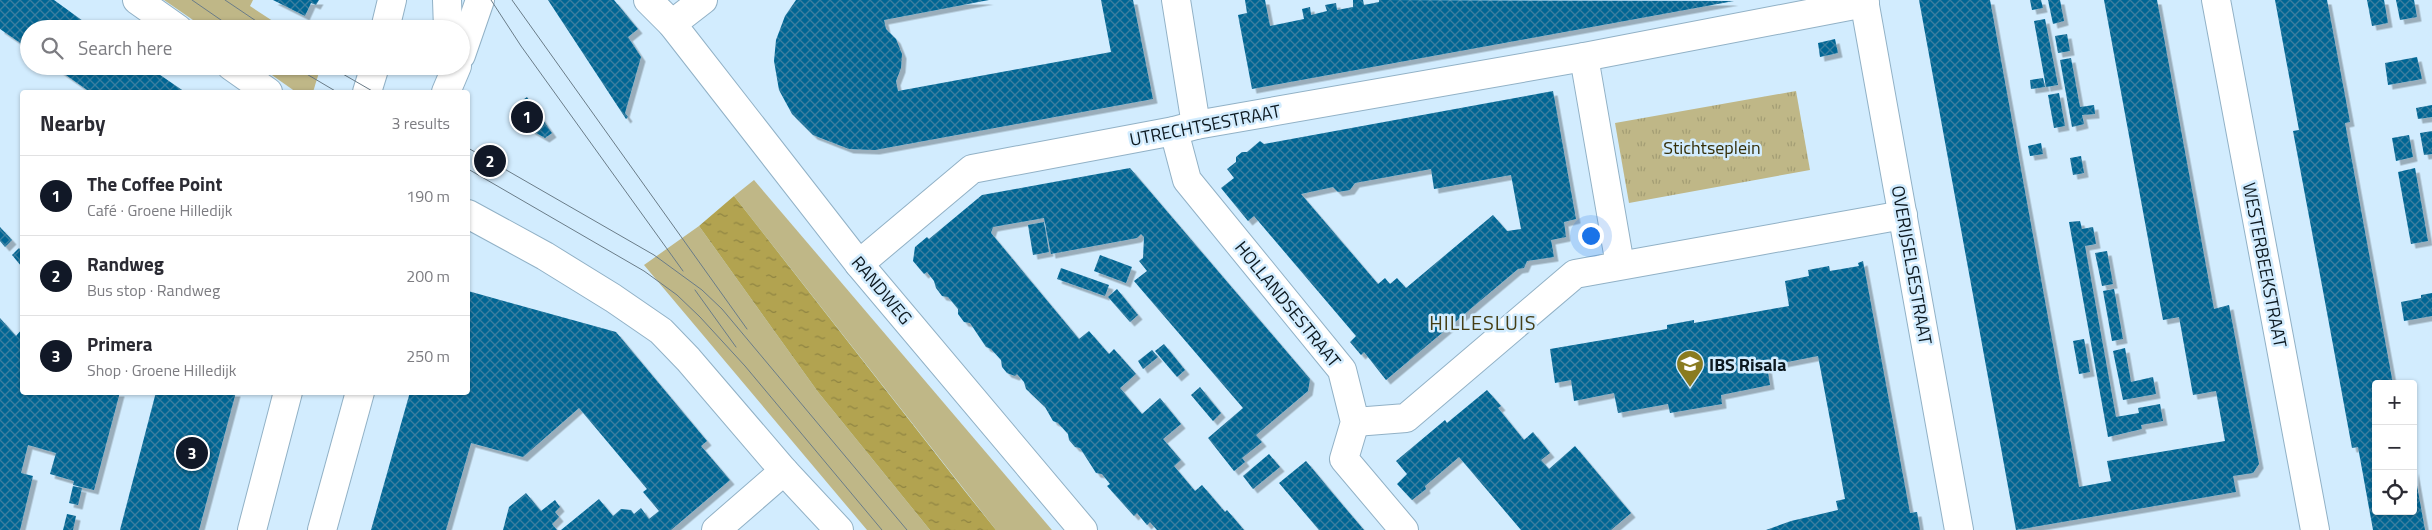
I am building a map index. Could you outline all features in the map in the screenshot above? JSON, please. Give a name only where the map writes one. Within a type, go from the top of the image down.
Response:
[{"type":"street","points":[[137,0],[165,20]]},
{"type":"street","points":[[387,20],[392,0]]},
{"type":"street","points":[[447,0],[448,20]]},
{"type":"street","points":[[470,29],[480,0]]},
{"type":"street","name":"RANDWEG","points":[[648,0],[672,24],[859,264],[1083,530]]},
{"type":"street","points":[[672,24],[703,0]]},
{"type":"street","name":"HOLLANDSESTRAAT","points":[[1176,0],[1187,180],[1342,370],[1355,422]]},
{"type":"street","name":"WESTERBEEKSTRAAT","points":[[2216,0],[2310,529]]},
{"type":"street","points":[[1620,265],[1584,57],[1865,2]]},
{"type":"street","name":"OVERIJSELSESTRAAT","points":[[1865,2],[1959,530]]},
{"type":"street","name":"UTRECHTSESTRAAT","points":[[859,264],[972,169],[1185,128],[1584,57]]},
{"type":"street","points":[[244,75],[265,90]]},
{"type":"street","points":[[369,90],[373,75]]},
{"type":"street","points":[[445,75],[445,90]]},
{"type":"street","points":[[446,90],[453,75]]},
{"type":"street","points":[[470,215],[544,256],[613,298],[661,331],[688,359],[784,471],[839,530]]},
{"type":"street","points":[[1404,530],[1344,459],[1355,422],[1406,418],[1575,274],[1903,215]]},
{"type":"street","points":[[252,530],[287,395]]},
{"type":"street","points":[[322,530],[359,395]]},
{"type":"street","points":[[716,530],[784,471]]},
{"type":"green space","points":[[164,0],[253,0],[250,6],[271,20],[193,20]]},
{"type":"green space","points":[[272,75],[318,75],[314,90],[293,90]]},
{"type":"green space","name":"Stichtseplein","points":[[1796,91],[1810,170],[1629,203],[1615,123]]},
{"type":"green space","points":[[754,180],[1052,530],[996,530],[734,196]]},
{"type":"green space","points":[[699,226],[818,392],[930,530],[867,530],[644,265]]},
{"type":"water","points":[[734,196],[996,530],[930,530],[818,392],[699,226]]},
{"type":"building","points":[[0,0],[54,0],[82,20],[20,20],[20,43],[0,29]]},
{"type":"building","points":[[273,0],[319,0],[316,5],[311,3],[305,16]]},
{"type":"building","points":[[548,0],[614,0],[638,29],[628,37],[641,57],[625,113],[628,117],[626,119]]},
{"type":"building","points":[[796,0],[989,0],[884,20],[886,29],[896,39],[902,54],[901,68],[896,81],[898,91],[1111,52],[1101,0],[1133,0],[1153,99],[875,150],[849,149],[813,135],[792,114],[779,90],[774,61],[776,40],[785,16]]},
{"type":"building","points":[[1245,0],[1265,0],[1270,26],[1304,19],[1302,9],[1310,7],[1311,15],[1327,11],[1325,5],[1336,3],[1337,10],[1353,7],[1353,0],[1363,0],[1364,5],[1379,2],[1379,0],[1734,1],[1252,89],[1238,15],[1247,13]]},
{"type":"building","points":[[1919,0],[1990,0],[2079,487],[2111,481],[2107,461],[2225,441],[2216,391],[2193,395],[2179,317],[2163,320],[2104,0],[2157,0],[2214,309],[2229,305],[2259,464],[2253,473],[2233,476],[2236,492],[2016,530]]},
{"type":"building","points":[[2030,0],[2041,0],[2043,8],[2032,10]]},
{"type":"building","points":[[2048,0],[2060,0],[2064,21],[2053,24]]},
{"type":"building","points":[[2275,0],[2327,0],[2350,122],[2345,123],[2392,380],[2372,380],[2372,515],[2417,515],[2417,486],[2425,530],[2373,530],[2358,447],[2352,448],[2293,131],[2299,130]]},
{"type":"building","points":[[2367,0],[2384,0],[2388,23],[2372,26]]},
{"type":"building","points":[[2396,0],[2414,0],[2417,17],[2400,20]]},
{"type":"building","points":[[2045,19],[2058,85],[2046,87],[2034,21]]},
{"type":"building","points":[[2067,34],[2070,51],[2058,53],[2055,36]]},
{"type":"building","points":[[1835,39],[1838,53],[1820,57],[1818,43]]},
{"type":"building","points":[[2417,57],[2422,79],[2388,85],[2385,63]]},
{"type":"building","points":[[2071,58],[2080,107],[2094,105],[2095,114],[2082,115],[2084,124],[2072,127],[2060,60]]},
{"type":"building","points":[[66,75],[160,75],[182,90],[87,90]]},
{"type":"building","points":[[2043,78],[2045,87],[2031,89],[2030,80]]},
{"type":"building","points":[[1553,91],[1576,219],[1564,222],[1566,237],[1551,240],[1554,257],[1527,261],[1524,268],[1518,269],[1386,380],[1364,352],[1361,355],[1350,342],[1356,336],[1254,216],[1248,221],[1221,188],[1234,178],[1227,169],[1236,162],[1236,157],[1242,152],[1247,152],[1260,141],[1264,144]],"holes":[[[1431,169],[1434,189],[1511,175],[1521,229],[1507,231],[1493,215],[1406,288],[1397,278],[1390,284],[1385,278],[1378,284],[1301,194],[1333,187],[1338,192],[1350,190],[1355,183]]]},
{"type":"building","points":[[2059,93],[2065,126],[2054,128],[2048,95]]},
{"type":"building","points":[[527,97],[552,133],[545,138],[531,130],[522,117],[520,102]]},
{"type":"building","points":[[2432,105],[2432,117],[2418,119],[2416,108]]},
{"type":"building","points":[[2432,131],[2432,154],[2424,155],[2420,133]]},
{"type":"building","points":[[2409,135],[2413,157],[2396,161],[2392,138]]},
{"type":"building","points":[[2041,143],[2043,154],[2030,156],[2028,146]]},
{"type":"building","points":[[2081,156],[2084,173],[2073,175],[2070,158]]},
{"type":"building","points":[[1130,168],[1310,379],[1308,391],[1256,435],[1262,442],[1242,458],[1245,462],[1234,471],[1208,438],[1243,408],[1134,281],[1147,271],[1139,261],[1143,258],[1144,237],[1141,234],[1137,238],[1051,254],[1044,218],[993,227],[991,233],[1079,339],[1089,331],[1109,354],[1114,349],[1136,374],[1120,388],[1142,414],[1160,398],[1181,424],[1163,439],[1181,460],[1174,466],[1195,491],[1202,485],[1225,512],[1227,510],[1244,530],[1157,530],[1150,522],[1147,525],[1137,513],[1134,516],[1107,486],[1110,484],[1102,474],[1096,473],[1080,448],[1075,447],[1069,440],[1068,434],[1058,423],[1053,421],[1045,407],[1026,389],[1024,382],[1017,374],[1015,376],[1007,373],[1002,367],[1001,360],[991,349],[986,347],[970,323],[964,322],[958,314],[958,309],[948,297],[942,296],[927,272],[924,274],[913,261],[915,247],[927,237],[929,239],[982,195]]},
{"type":"building","points":[[2415,168],[2428,241],[2411,244],[2398,172]]},
{"type":"building","points":[[2080,221],[2082,229],[2093,227],[2096,244],[2085,246],[2116,417],[2139,413],[2138,408],[2160,404],[2163,421],[2141,425],[2142,429],[2108,437],[2069,222]]},
{"type":"building","points":[[1044,222],[1049,252],[1033,255],[1028,225]]},
{"type":"building","points":[[0,227],[12,240],[5,247],[0,241]]},
{"type":"building","points":[[19,248],[20,265],[12,255]]},
{"type":"building","points":[[2107,251],[2113,284],[2102,286],[2095,253]]},
{"type":"building","points":[[1100,255],[1132,267],[1126,283],[1094,271]]},
{"type":"building","points":[[1863,261],[1910,513],[1917,512],[1920,530],[1766,530],[1791,521],[1838,510],[1836,501],[1845,499],[1818,356],[1767,366],[1770,385],[1721,395],[1722,404],[1670,413],[1668,404],[1618,413],[1614,393],[1574,401],[1571,380],[1555,383],[1550,349],[1667,329],[1667,325],[1694,320],[1694,323],[1789,306],[1785,281],[1809,276],[1808,270],[1829,266],[1830,271],[1859,266],[1858,263]]},
{"type":"building","points":[[1061,268],[1109,285],[1105,296],[1057,279]]},
{"type":"building","points":[[1117,289],[1138,315],[1130,322],[1108,297]]},
{"type":"building","points":[[2114,289],[2123,339],[2112,341],[2103,291]]},
{"type":"building","points":[[470,292],[616,332],[707,441],[701,446],[730,480],[671,530],[561,530],[599,499],[613,516],[621,509],[631,510],[634,514],[641,508],[649,519],[659,511],[643,492],[647,489],[579,408],[523,457],[471,443],[446,530],[371,530],[409,395],[470,395]]},
{"type":"building","points":[[2432,293],[2432,316],[2404,321],[2401,302],[2421,298],[2421,295]]},
{"type":"building","points":[[0,318],[16,336],[20,331],[20,395],[119,395],[94,490],[73,485],[74,481],[50,474],[56,453],[28,445],[21,473],[33,476],[20,530],[0,530]]},
{"type":"building","points":[[2084,339],[2090,372],[2079,374],[2073,341]]},
{"type":"building","points":[[1164,344],[1185,370],[1177,377],[1155,351]]},
{"type":"building","points":[[2125,348],[2131,382],[2153,377],[2156,394],[2123,400],[2113,351]]},
{"type":"building","points":[[1152,350],[1158,357],[1143,369],[1138,361]]},
{"type":"building","points":[[1200,387],[1221,413],[1213,421],[1191,395]]},
{"type":"building","points":[[1487,390],[1501,406],[1498,408],[1524,440],[1533,432],[1550,453],[1541,460],[1549,469],[1575,446],[1631,513],[1611,530],[1521,530],[1459,457],[1425,486],[1426,489],[1412,500],[1397,484],[1407,474],[1396,461],[1445,420],[1447,423]]},
{"type":"building","points":[[155,395],[235,395],[199,530],[120,530]]},
{"type":"building","points":[[1269,454],[1280,467],[1253,489],[1243,476]]},
{"type":"building","points":[[1306,461],[1364,530],[1319,530],[1279,483]]},
{"type":"building","points":[[73,486],[82,488],[78,505],[69,503]]},
{"type":"building","points":[[526,493],[541,511],[555,500],[560,507],[555,512],[559,517],[552,524],[557,530],[503,530],[509,507]]},
{"type":"building","points":[[67,514],[76,516],[73,530],[63,530]]},
{"type":"tram line","points":[[192,0],[221,20]]},
{"type":"tram line","points":[[225,0],[255,20]]},
{"type":"tram line","points":[[491,0],[521,46],[683,271]]},
{"type":"tram line","points":[[512,0],[747,329]]},
{"type":"tram line","points":[[308,75],[334,90]]},
{"type":"tram line","points":[[345,75],[371,90]]},
{"type":"tram line","points":[[470,149],[654,255],[702,290],[722,309],[907,530]]},
{"type":"tram line","points":[[470,170],[644,271],[677,295],[745,366],[882,530]]},
{"type":"tram line","points":[[695,290],[736,347]]},
{"type":"place","name":"The Coffee Point","points":[[527,117]]},
{"type":"place","name":"Randweg","points":[[490,161]]},
{"type":"place","name":"IBS Risala","points":[[1690,388]]},
{"type":"place","name":"Primera","points":[[192,453]]},
{"type":"district","name":"HILLESLUIS","points":[[1483,322]]}]
